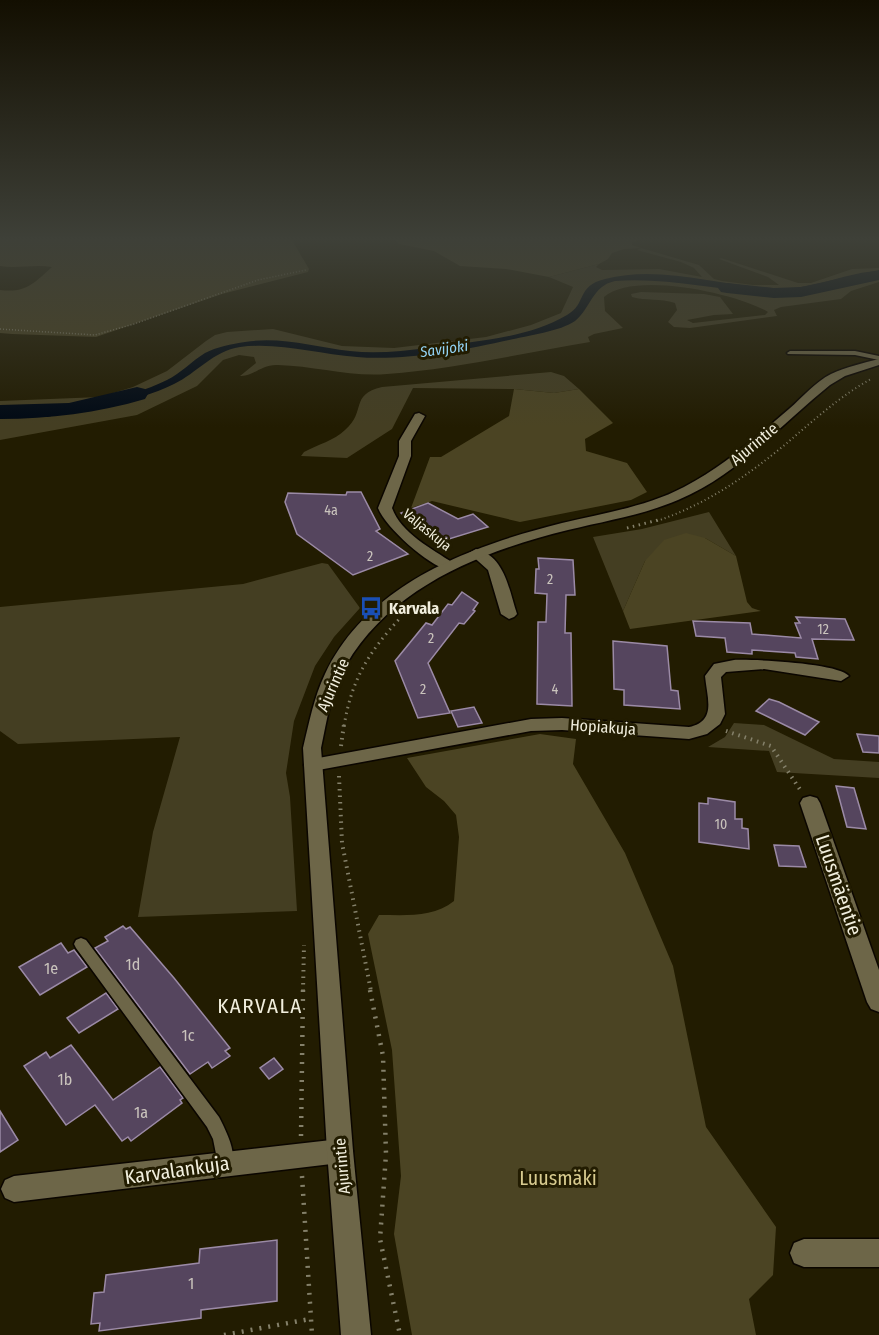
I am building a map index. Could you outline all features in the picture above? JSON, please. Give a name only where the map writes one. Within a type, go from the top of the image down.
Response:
[{"type":"street","name":"Ajurintie","points":[[356,1335],[340,1151],[312,748],[321,706],[337,666],[360,634],[383,611],[406,592],[448,566],[476,553],[533,534],[639,509],[683,493],[734,462],[834,377],[879,360]]},
{"type":"street","name":"Valjaskuja","points":[[418,416],[405,441],[405,456],[385,508],[386,515],[396,526],[448,566]]},
{"type":"street","points":[[476,553],[495,568],[509,614]]},
{"type":"street","points":[[710,727],[717,715],[713,676],[720,668],[743,665],[790,668],[841,676]]},
{"type":"street","name":"Hopiakuja","points":[[313,765],[531,725],[562,724],[689,733],[710,727]]},
{"type":"street","name":"Luusmäentie","points":[[810,803],[879,1002]]},
{"type":"street","name":"Karvalankuja","points":[[14,1189],[90,1182],[225,1163],[340,1151]]},
{"type":"street","points":[[804,1253],[879,1253]]},
{"type":"lane","points":[[790,353],[855,353],[879,360]]},
{"type":"lane","points":[[81,945],[213,1122],[221,1138],[225,1163]]},
{"type":"path","points":[[0,329],[95,335],[195,302]]},
{"type":"path","points":[[620,529],[651,524],[715,498],[745,478],[848,392],[879,375]]},
{"type":"path","points":[[400,1335],[380,1239],[386,1154],[382,1056],[342,843],[338,785],[345,713],[356,674],[406,611]]},
{"type":"path","points":[[710,727],[771,747],[810,803]]},
{"type":"path","points":[[304,940],[301,1155],[312,1335]]},
{"type":"path","points":[[224,1335],[311,1319]]},
{"type":"shaded area","points":[[566,302],[604,302],[605,311],[623,328],[594,334],[588,337],[590,342],[463,365],[373,375],[272,365],[249,375],[240,376],[256,363],[254,357],[239,355],[223,360],[197,386],[137,415],[0,440],[0,401],[100,397],[133,387],[167,371],[215,335],[227,332],[273,329],[342,346],[394,348],[486,337],[531,325],[561,313]]},
{"type":"shaded area","points":[[671,302],[724,302],[733,314],[687,320],[693,323],[765,315],[768,312],[745,302],[816,302],[781,307],[774,310],[777,316],[690,328],[674,327],[668,322],[677,310],[675,303]]},
{"type":"shaded area","points":[[551,372],[564,376],[579,389],[554,393],[514,389],[413,388],[392,429],[347,458],[301,456],[304,452],[341,434],[352,423],[365,394],[372,390],[382,387]]},
{"type":"shaded area","points":[[709,512],[736,556],[705,538],[645,561],[623,611],[593,537],[642,529]]},
{"type":"shaded area","points":[[322,563],[328,564],[360,608],[334,637],[315,666],[294,721],[286,773],[290,797],[297,911],[138,917],[153,832],[180,737],[18,744],[0,731],[0,607],[243,584]]},
{"type":"shaded area","points":[[734,723],[764,725],[834,759],[879,762],[879,778],[777,772],[769,751],[708,747],[725,737]]},
{"type":"green space","points":[[0,302],[198,302],[96,337],[0,333]]},
{"type":"green space","points":[[514,389],[554,393],[579,389],[613,423],[585,439],[586,451],[627,463],[647,492],[631,500],[520,522],[432,501],[411,508],[430,457],[441,457],[509,416]]},
{"type":"green space","points":[[686,533],[705,538],[736,556],[747,602],[752,608],[761,611],[630,629],[623,611],[645,561],[664,540]]},
{"type":"green space","name":"Luusmäki","points":[[540,734],[576,739],[573,764],[625,853],[673,966],[706,1127],[776,1227],[773,1275],[749,1299],[756,1335],[412,1335],[394,1234],[401,1176],[392,1050],[368,934],[379,915],[428,913],[454,901],[459,837],[456,815],[444,801],[426,787],[407,758]]},
{"type":"water","points":[[579,302],[589,302],[575,321],[561,328],[492,344],[413,356],[375,358],[342,356],[284,347],[240,347],[230,349],[213,358],[174,384],[143,396],[47,417],[46,414],[17,415],[0,419],[0,407],[43,408],[85,404],[127,395],[167,380],[200,356],[224,346],[271,340],[360,352],[428,348],[482,341],[535,329],[567,315]]},
{"type":"building","points":[[347,492],[361,492],[380,529],[376,531],[408,554],[353,575],[297,534],[285,502],[288,493],[346,495]]},
{"type":"building","points":[[428,503],[458,519],[473,514],[488,527],[436,543],[401,513]]},
{"type":"building","points":[[538,558],[573,560],[575,595],[566,595],[565,633],[571,633],[572,706],[537,704],[538,622],[546,622],[547,594],[535,593],[536,569],[539,569]]},
{"type":"building","points":[[462,592],[478,603],[473,610],[475,611],[464,624],[459,623],[428,663],[450,713],[418,718],[395,661],[426,623],[432,625],[448,604],[452,605]]},
{"type":"building","points":[[796,617],[845,619],[854,640],[812,639],[818,659],[796,657],[795,653],[752,650],[752,654],[727,652],[725,638],[696,636],[693,621],[750,623],[752,634],[801,638],[795,623],[800,623]]},
{"type":"building","points":[[613,641],[667,646],[671,690],[678,691],[680,709],[624,705],[624,690],[614,689]]},
{"type":"building","points":[[769,699],[819,722],[805,735],[756,711]]},
{"type":"building","points":[[474,707],[482,723],[458,727],[451,711]]},
{"type":"building","points":[[857,734],[879,736],[879,753],[863,752]]},
{"type":"building","points":[[836,786],[854,788],[866,829],[847,827]]},
{"type":"building","points":[[708,798],[735,802],[735,819],[742,819],[742,828],[748,829],[749,849],[699,842],[699,803],[708,804]]},
{"type":"building","points":[[774,845],[799,846],[806,867],[779,866]]},
{"type":"building","points":[[123,926],[126,929],[130,927],[174,978],[230,1048],[225,1051],[230,1056],[212,1068],[208,1062],[190,1074],[95,948],[108,941],[105,937]]},
{"type":"building","points":[[61,943],[68,953],[74,950],[87,967],[40,995],[19,967]]},
{"type":"building","points":[[106,993],[118,1009],[79,1033],[67,1018]]},
{"type":"building","points":[[71,1045],[113,1100],[160,1067],[183,1098],[180,1100],[182,1103],[131,1141],[128,1137],[122,1141],[95,1105],[66,1125],[24,1066],[46,1052],[50,1058]]},
{"type":"building","points":[[274,1058],[283,1069],[269,1079],[260,1068]]},
{"type":"building","points":[[0,1111],[18,1140],[0,1152]]},
{"type":"building","points":[[277,1240],[277,1301],[201,1310],[201,1318],[99,1331],[100,1323],[91,1324],[94,1293],[104,1292],[106,1275],[199,1263],[200,1249]]},
{"type":"waterway","name":"Savijoki","points":[[0,412],[69,409],[102,404],[137,394]]},
{"type":"place","name":"Karvala","points":[[371,608]]},
{"type":"district","name":"KARVALA","points":[[260,1006]]}]
